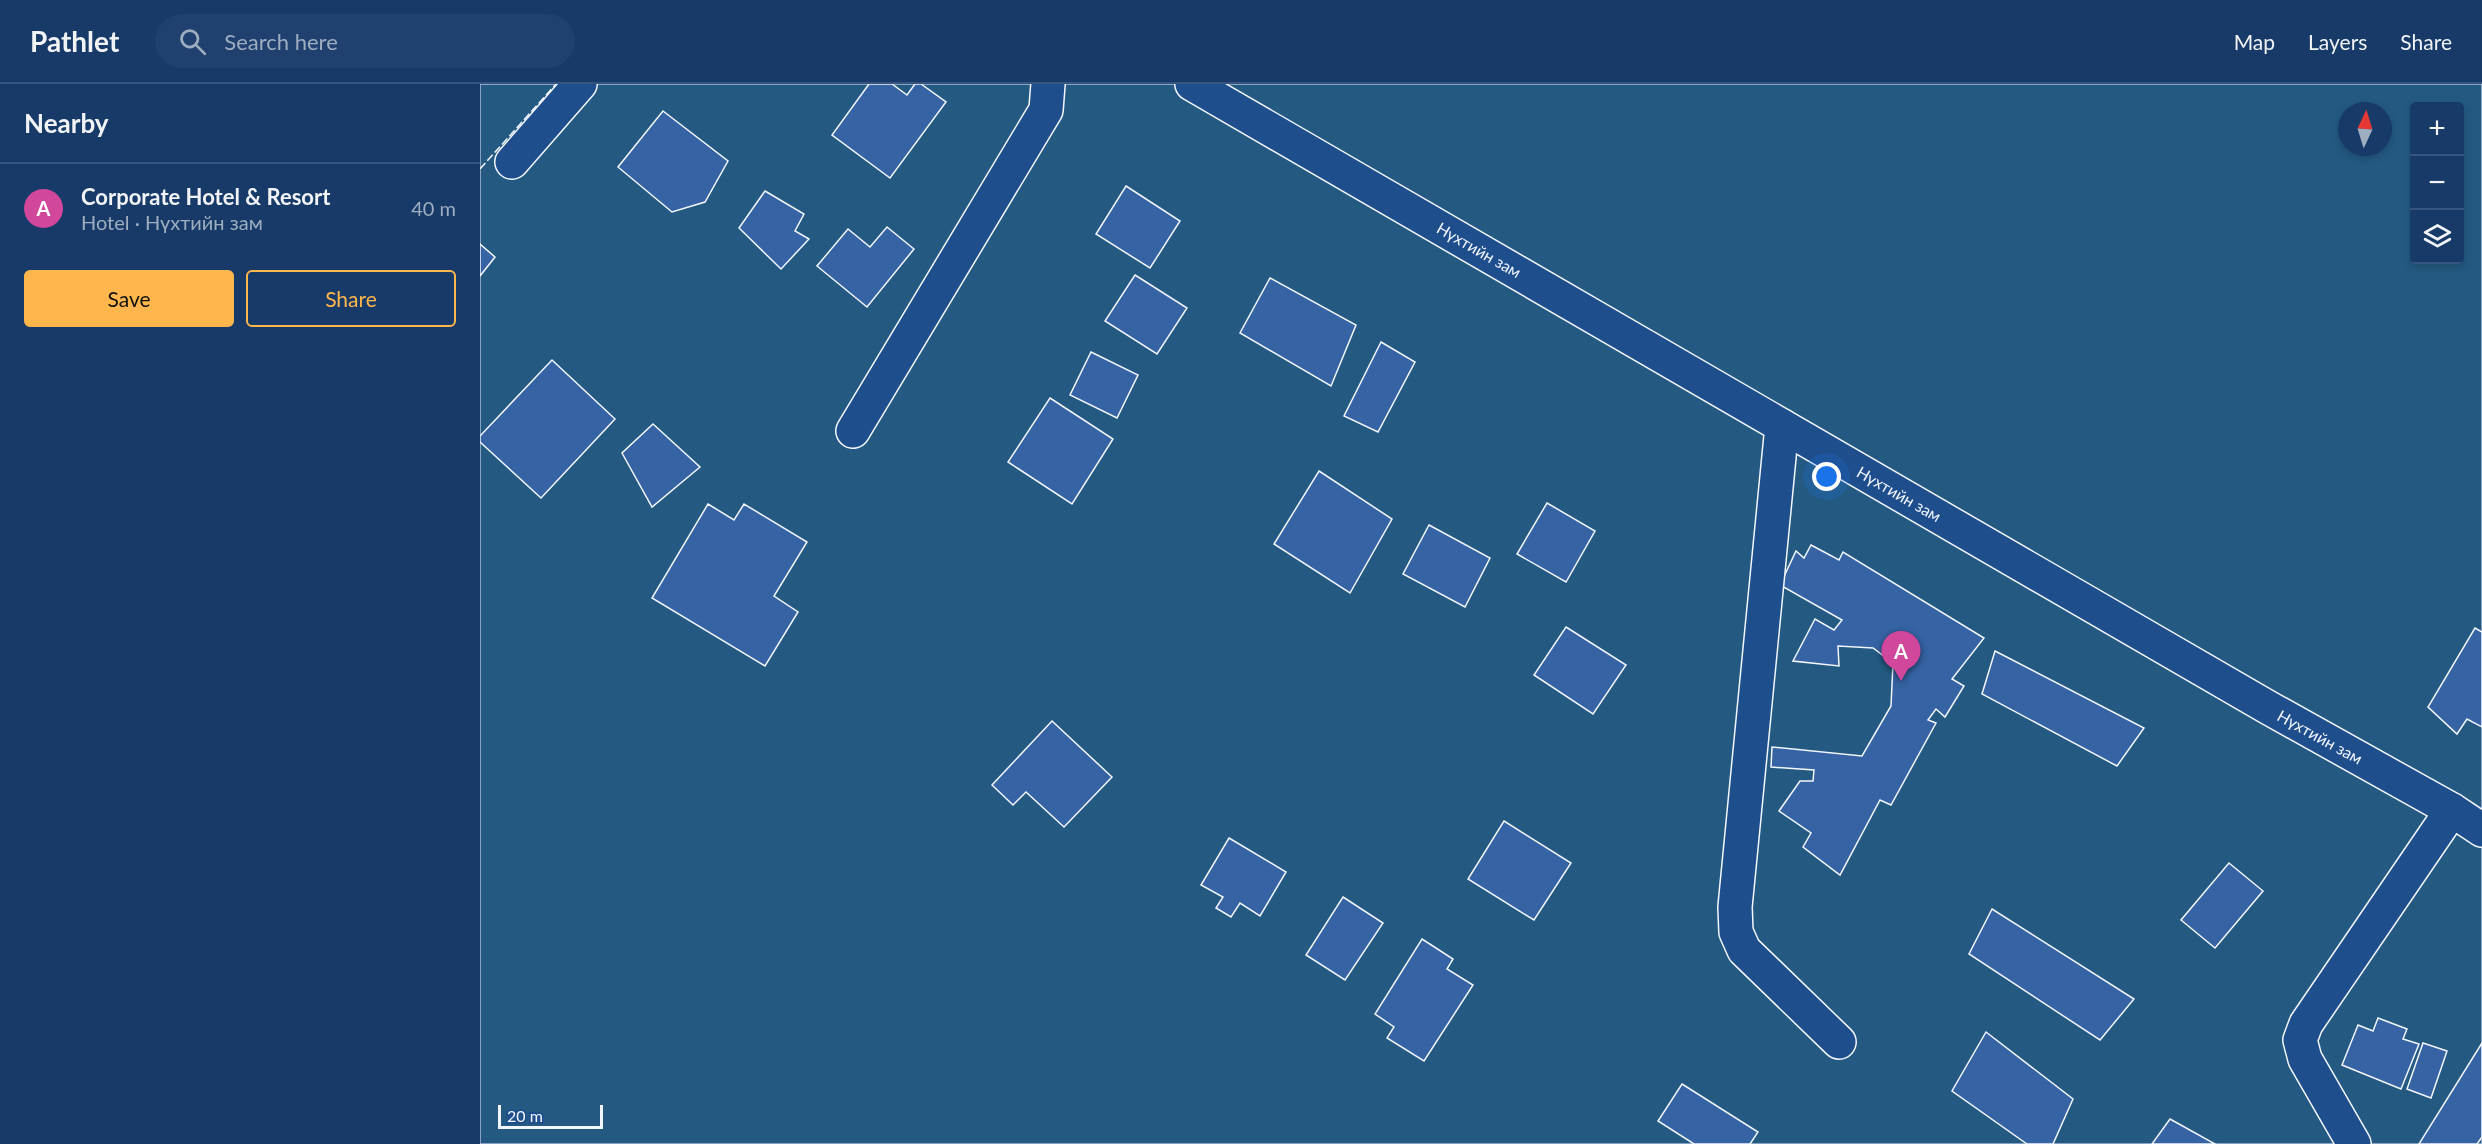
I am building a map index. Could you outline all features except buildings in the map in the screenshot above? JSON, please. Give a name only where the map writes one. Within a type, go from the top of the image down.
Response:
[{"type":"street","points":[[512,162],[580,84]]},
{"type":"street","points":[[853,431],[1046,110],[1048,84]]},
{"type":"street","name":"Нүхтийн зам","points":[[1192,84],[2269,708],[2452,810],[2482,830]]},
{"type":"street","points":[[1782,426],[1736,896],[1736,932],[1744,950],[1839,1042]]},
{"type":"street","points":[[2354,1144],[2305,1059],[2300,1040],[2306,1024],[2452,810]]},
{"type":"shaded area","points":[[480,84],[2482,84],[2482,1144],[480,1144]]},
{"type":"fence","points":[[480,169],[556,84]]},
{"type":"place","name":"Corporate Hotel & Resort","points":[[1901,681]]}]
